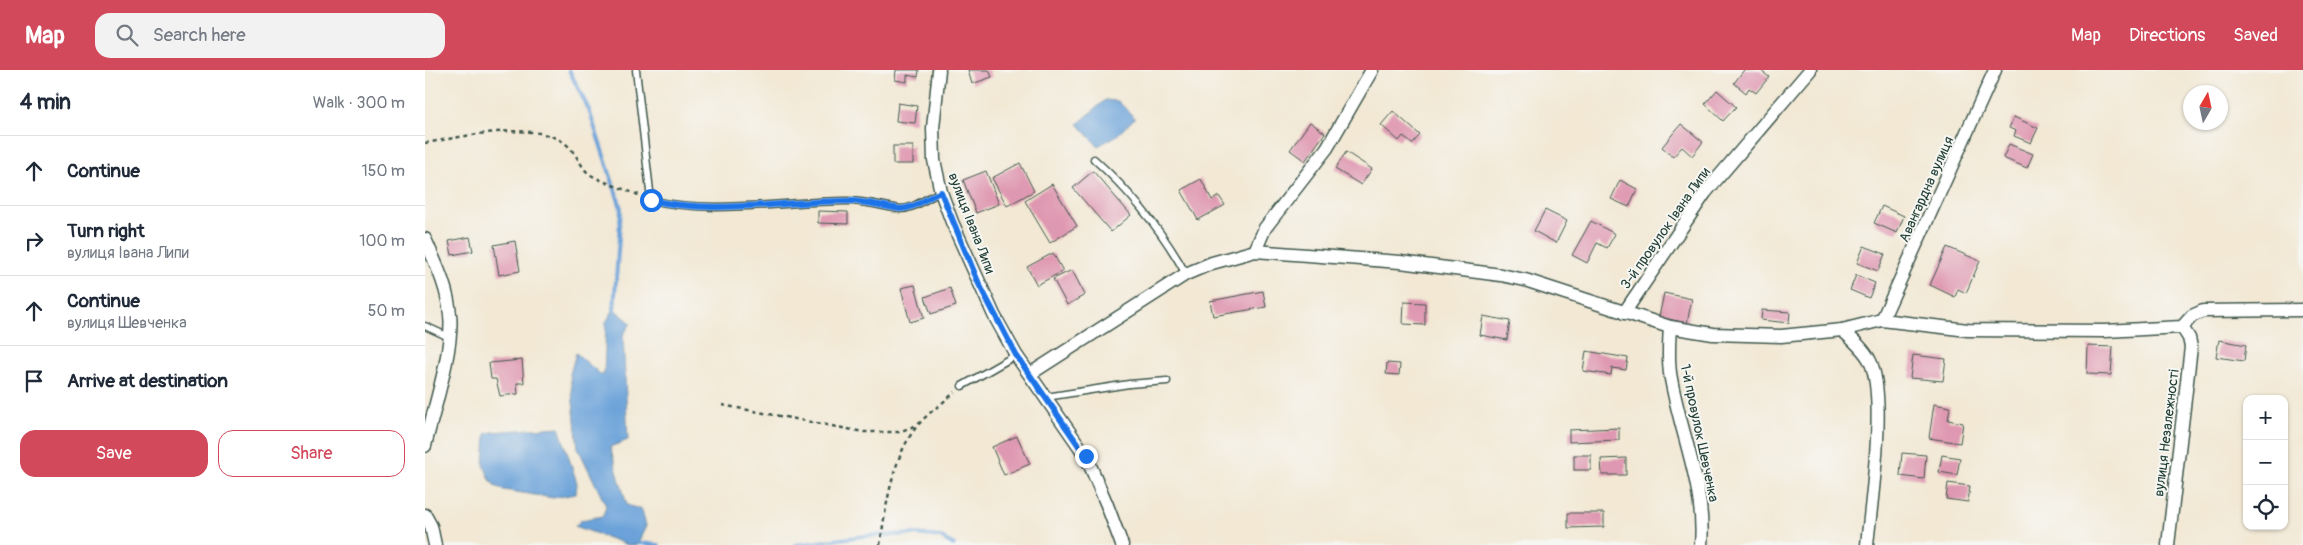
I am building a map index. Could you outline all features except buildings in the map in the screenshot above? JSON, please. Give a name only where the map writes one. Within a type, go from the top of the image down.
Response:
[{"type":"street","name":"вулиця Івана Липи","points":[[939,70],[933,145],[935,168],[941,192],[979,284],[1016,355],[1086,456],[1107,505],[1121,545]]},
{"type":"street","points":[[1255,251],[1265,228],[1327,148],[1372,70]]},
{"type":"street","name":"3-й провулок Івана Липи","points":[[1624,313],[1705,193],[1811,70]]},
{"type":"street","name":"Авангардна вулиця","points":[[1882,320],[1995,70]]},
{"type":"street","points":[[425,239],[446,289],[451,317],[449,337],[425,446]]},
{"type":"street","points":[[1029,374],[1187,274],[1212,263],[1255,251],[1401,262],[1501,275],[1525,280],[1670,327],[1751,336],[1781,336],[1843,330],[1882,320],[1968,330],[2105,331],[2182,327],[2192,316],[2203,312],[2303,310]]},
{"type":"street","name":"1-й провулок Шевченка","points":[[1670,327],[1670,374],[1699,493],[1702,520],[1701,545]]},
{"type":"street","name":"вулиця Незалежності","points":[[2168,545],[2191,348],[2189,338],[2182,327]]},
{"type":"street","points":[[1843,330],[1864,352],[1871,363],[1876,390],[1877,426],[1867,545]]},
{"type":"street","points":[[425,514],[431,526],[435,545]]},
{"type":"lane","points":[[636,70],[651,200],[666,204],[699,207],[848,201],[908,209],[941,192]]},
{"type":"lane","points":[[1094,159],[1125,187],[1168,242],[1187,274]]},
{"type":"lane","points":[[425,326],[449,337]]},
{"type":"lane","points":[[962,386],[1016,355]]},
{"type":"lane","points":[[1046,397],[1129,384],[1167,381]]},
{"type":"path","points":[[425,143],[511,132],[546,135],[567,145],[575,152],[589,174],[629,191]]},
{"type":"path","points":[[722,405],[864,432],[899,432],[917,425],[962,386]]},
{"type":"path","points":[[880,545],[898,460],[917,425]]},
{"type":"water","points":[[1105,100],[1118,101],[1135,118],[1116,136],[1098,146],[1078,124]]},
{"type":"water","points":[[614,309],[631,323],[623,335],[628,440],[610,447],[627,505],[642,510],[646,526],[637,545],[628,545],[575,526],[581,520],[603,516],[606,506],[578,448],[570,374],[576,353],[600,374],[604,375],[606,322]]},
{"type":"water","points":[[559,427],[577,483],[576,494],[553,498],[504,490],[495,486],[489,478],[484,465],[486,434]]},
{"type":"waterway","points":[[569,70],[589,110],[621,208],[614,309]]},
{"type":"waterway","points":[[795,545],[864,536],[916,534],[940,537],[954,545]]},
{"type":"waterway","points":[[639,543],[659,545]]},
{"type":"route","points":[[651,200],[666,204],[699,207],[848,201],[867,202],[885,207],[908,209],[941,192],[952,222],[994,315],[1016,355],[1086,456]]}]
